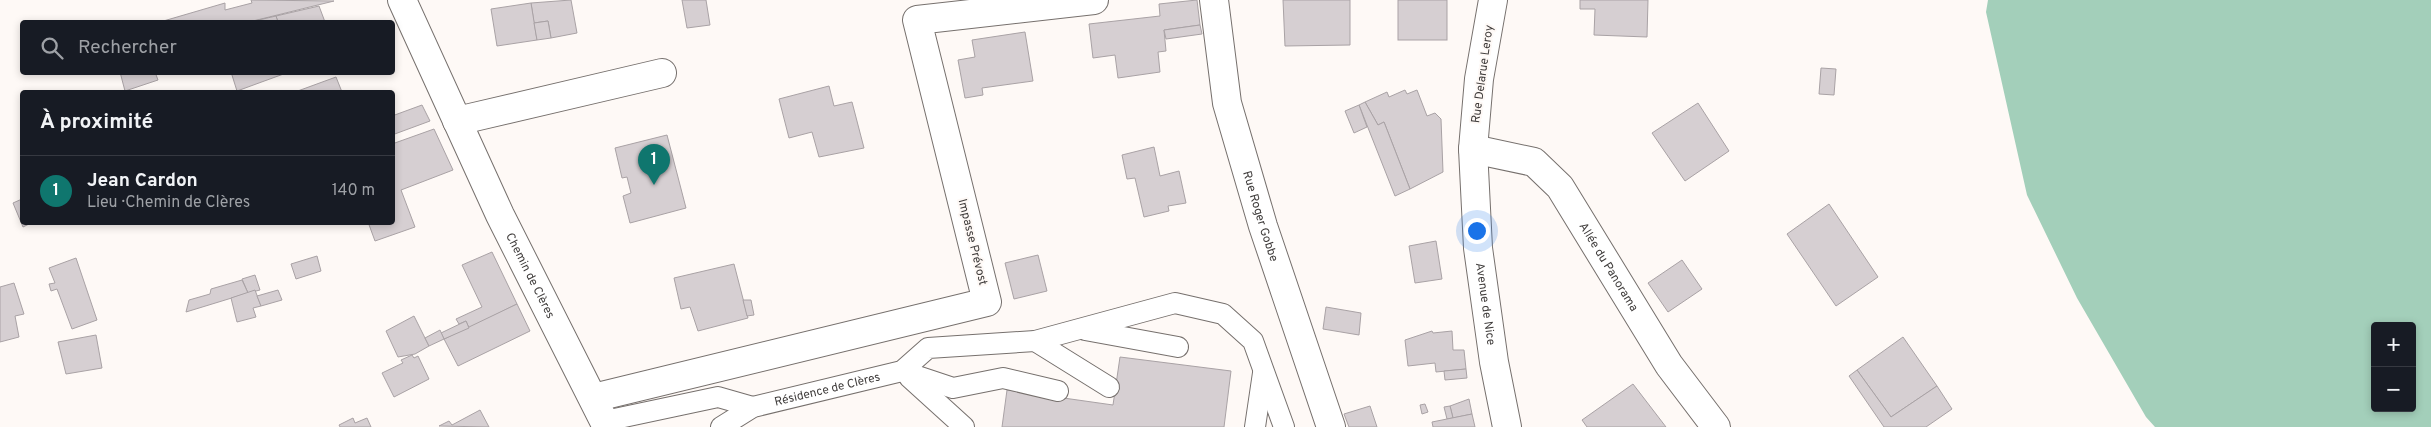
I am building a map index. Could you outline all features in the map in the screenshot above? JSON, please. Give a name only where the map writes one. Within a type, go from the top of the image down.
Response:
[{"type":"street","name":"Chemin de Clères","points":[[402,0],[500,215],[602,415]]},
{"type":"street","name":"Impasse Prévost","points":[[602,415],[988,302],[917,20],[1094,0]]},
{"type":"street","name":"Rue Roger Gobbe","points":[[1214,0],[1227,102],[1263,226],[1331,427]]},
{"type":"street","name":"Rue Delarue Leroy","points":[[1473,149],[1479,79],[1494,0]]},
{"type":"street","points":[[458,121],[662,73]]},
{"type":"street","name":"Avenue de Nice","points":[[1473,149],[1478,248],[1494,362],[1507,427]]},
{"type":"street","name":"Allée du Panorama","points":[[1473,149],[1534,162],[1560,187],[1669,365],[1716,427]]},
{"type":"lane","name":"Résidence de Clères","points":[[721,427],[753,407],[902,370],[928,348],[1035,341],[1175,303],[1223,314],[1253,341],[1284,427]]},
{"type":"lane","name":"Résidence de Clères","points":[[1080,329],[1178,347]]},
{"type":"lane","points":[[1035,341],[1109,388]]},
{"type":"lane","points":[[902,370],[954,388],[1003,378],[1058,391]]},
{"type":"lane","points":[[902,370],[964,427]]},
{"type":"lane","name":"Résidence de Clères","points":[[1255,427],[1263,371]]},
{"type":"lane","name":"Résidence de Clères","points":[[602,415],[718,397],[753,407]]},
{"type":"green space","points":[[1988,0],[2431,0],[2431,427],[2155,427],[2146,417],[2077,298],[2027,195],[1986,12]]},
{"type":"building","points":[[251,0],[334,1],[257,20],[167,20],[225,3],[225,10],[252,3]]},
{"type":"building","points":[[571,0],[577,33],[551,38],[548,21],[534,23],[531,3]]},
{"type":"building","points":[[682,0],[706,0],[710,25],[687,28]]},
{"type":"building","points":[[1197,0],[1200,25],[1164,30],[1166,51],[1158,52],[1160,72],[1118,78],[1115,55],[1093,58],[1089,24],[1160,16],[1159,4]]},
{"type":"building","points":[[1283,0],[1350,0],[1350,45],[1285,46]]},
{"type":"building","points":[[1398,0],[1447,0],[1447,40],[1398,40]]},
{"type":"building","points":[[1580,0],[1648,0],[1647,37],[1594,35],[1595,9],[1580,9]]},
{"type":"building","points":[[531,3],[537,40],[497,46],[491,9]]},
{"type":"building","points":[[319,6],[324,20],[277,20],[276,16]]},
{"type":"building","points":[[276,16],[277,20],[259,20]]},
{"type":"building","points":[[548,21],[551,38],[537,40],[534,23]]},
{"type":"building","points":[[1200,25],[1202,34],[1166,39],[1164,30]]},
{"type":"building","points":[[1025,32],[1033,81],[982,88],[983,95],[965,98],[958,60],[975,57],[972,40]]},
{"type":"building","points":[[1821,68],[1836,69],[1834,95],[1819,94]]},
{"type":"building","points":[[121,75],[156,75],[158,80],[125,90]]},
{"type":"building","points":[[232,75],[281,75],[240,90],[237,90]]},
{"type":"building","points":[[336,77],[341,90],[300,90]]},
{"type":"building","points":[[829,86],[834,106],[852,102],[864,148],[819,157],[812,132],[789,138],[779,99]]},
{"type":"building","points":[[1405,90],[1407,94],[1417,90],[1427,116],[1435,113],[1441,119],[1443,172],[1410,189],[1384,122],[1378,125],[1365,102],[1387,92],[1389,97]]},
{"type":"building","points":[[1365,102],[1378,125],[1384,122],[1410,189],[1395,196],[1359,105]]},
{"type":"building","points":[[1698,103],[1729,151],[1685,181],[1652,133]]},
{"type":"building","points":[[422,105],[430,121],[395,134],[395,115]]},
{"type":"building","points":[[1359,105],[1367,127],[1354,133],[1345,111]]},
{"type":"building","points":[[434,129],[453,170],[401,190],[415,227],[375,241],[369,225],[395,225],[395,143]]},
{"type":"building","points":[[667,135],[686,208],[630,223],[623,196],[631,193],[627,177],[622,178],[615,148]]},
{"type":"building","points":[[1154,147],[1160,176],[1179,171],[1186,203],[1168,206],[1169,211],[1144,217],[1135,178],[1127,179],[1122,155]]},
{"type":"building","points":[[20,200],[20,220],[13,203]]},
{"type":"building","points":[[1829,204],[1878,277],[1836,306],[1787,234]]},
{"type":"building","points":[[1436,241],[1442,279],[1415,283],[1409,246]]},
{"type":"building","points":[[492,252],[517,304],[469,328],[466,321],[459,324],[456,319],[482,307],[462,265]]},
{"type":"building","points":[[1038,255],[1047,291],[1014,299],[1005,263]]},
{"type":"building","points":[[317,256],[321,271],[296,279],[291,264]]},
{"type":"building","points":[[76,258],[97,320],[72,329],[57,289],[51,291],[49,284],[55,283],[49,268]]},
{"type":"building","points":[[1682,260],[1702,289],[1668,312],[1648,283]]},
{"type":"building","points":[[734,264],[748,318],[698,331],[690,307],[681,309],[674,278]]},
{"type":"building","points":[[255,275],[260,290],[248,293],[242,279]]},
{"type":"building","points":[[242,280],[248,293],[186,312],[189,300],[210,294],[211,289]]},
{"type":"building","points":[[14,283],[24,314],[15,316],[19,337],[0,342],[0,287]]},
{"type":"building","points":[[255,290],[261,306],[253,308],[256,317],[237,322],[231,298]]},
{"type":"building","points":[[278,290],[282,300],[261,306],[257,296]]},
{"type":"building","points":[[743,300],[751,300],[754,315],[747,316]]},
{"type":"building","points":[[517,304],[530,331],[458,366],[444,339]]},
{"type":"building","points":[[1326,307],[1361,313],[1359,335],[1323,329]]},
{"type":"building","points":[[414,316],[429,346],[415,354],[398,357],[386,331]]},
{"type":"building","points":[[466,321],[469,328],[444,339],[441,333]]},
{"type":"building","points":[[440,330],[444,339],[429,346],[425,338]]},
{"type":"building","points":[[1432,331],[1433,333],[1452,331],[1453,350],[1464,350],[1466,369],[1436,372],[1435,363],[1408,366],[1405,340]]},
{"type":"building","points":[[96,335],[102,368],[66,374],[58,342]]},
{"type":"building","points":[[1903,337],[1937,386],[1891,417],[1857,370]]},
{"type":"building","points":[[412,355],[414,358],[418,356],[429,379],[394,397],[382,373],[403,363],[401,360]]},
{"type":"building","points":[[1120,357],[1231,371],[1224,427],[1002,427],[1007,390],[1113,405]]},
{"type":"building","points":[[1466,369],[1467,378],[1445,380],[1444,371]]},
{"type":"building","points":[[1857,370],[1891,417],[1937,386],[1952,409],[1926,427],[1884,427],[1849,376]]},
{"type":"building","points":[[1633,384],[1666,427],[1587,427],[1582,420]]},
{"type":"building","points":[[1469,399],[1472,414],[1453,418],[1450,406]]},
{"type":"building","points":[[1425,404],[1428,412],[1422,414],[1420,405]]},
{"type":"building","points":[[1370,406],[1377,427],[1349,427],[1344,414]]},
{"type":"building","points":[[1450,406],[1453,418],[1447,419],[1444,407]]},
{"type":"building","points":[[480,410],[489,427],[439,426],[449,421],[452,425]]},
{"type":"building","points":[[1472,414],[1475,427],[1433,427],[1432,422]]},
{"type":"building","points":[[353,418],[355,423],[367,418],[371,427],[340,427],[339,425]]},
{"type":"place","name":"Jean Cardon","points":[[654,185]]}]
